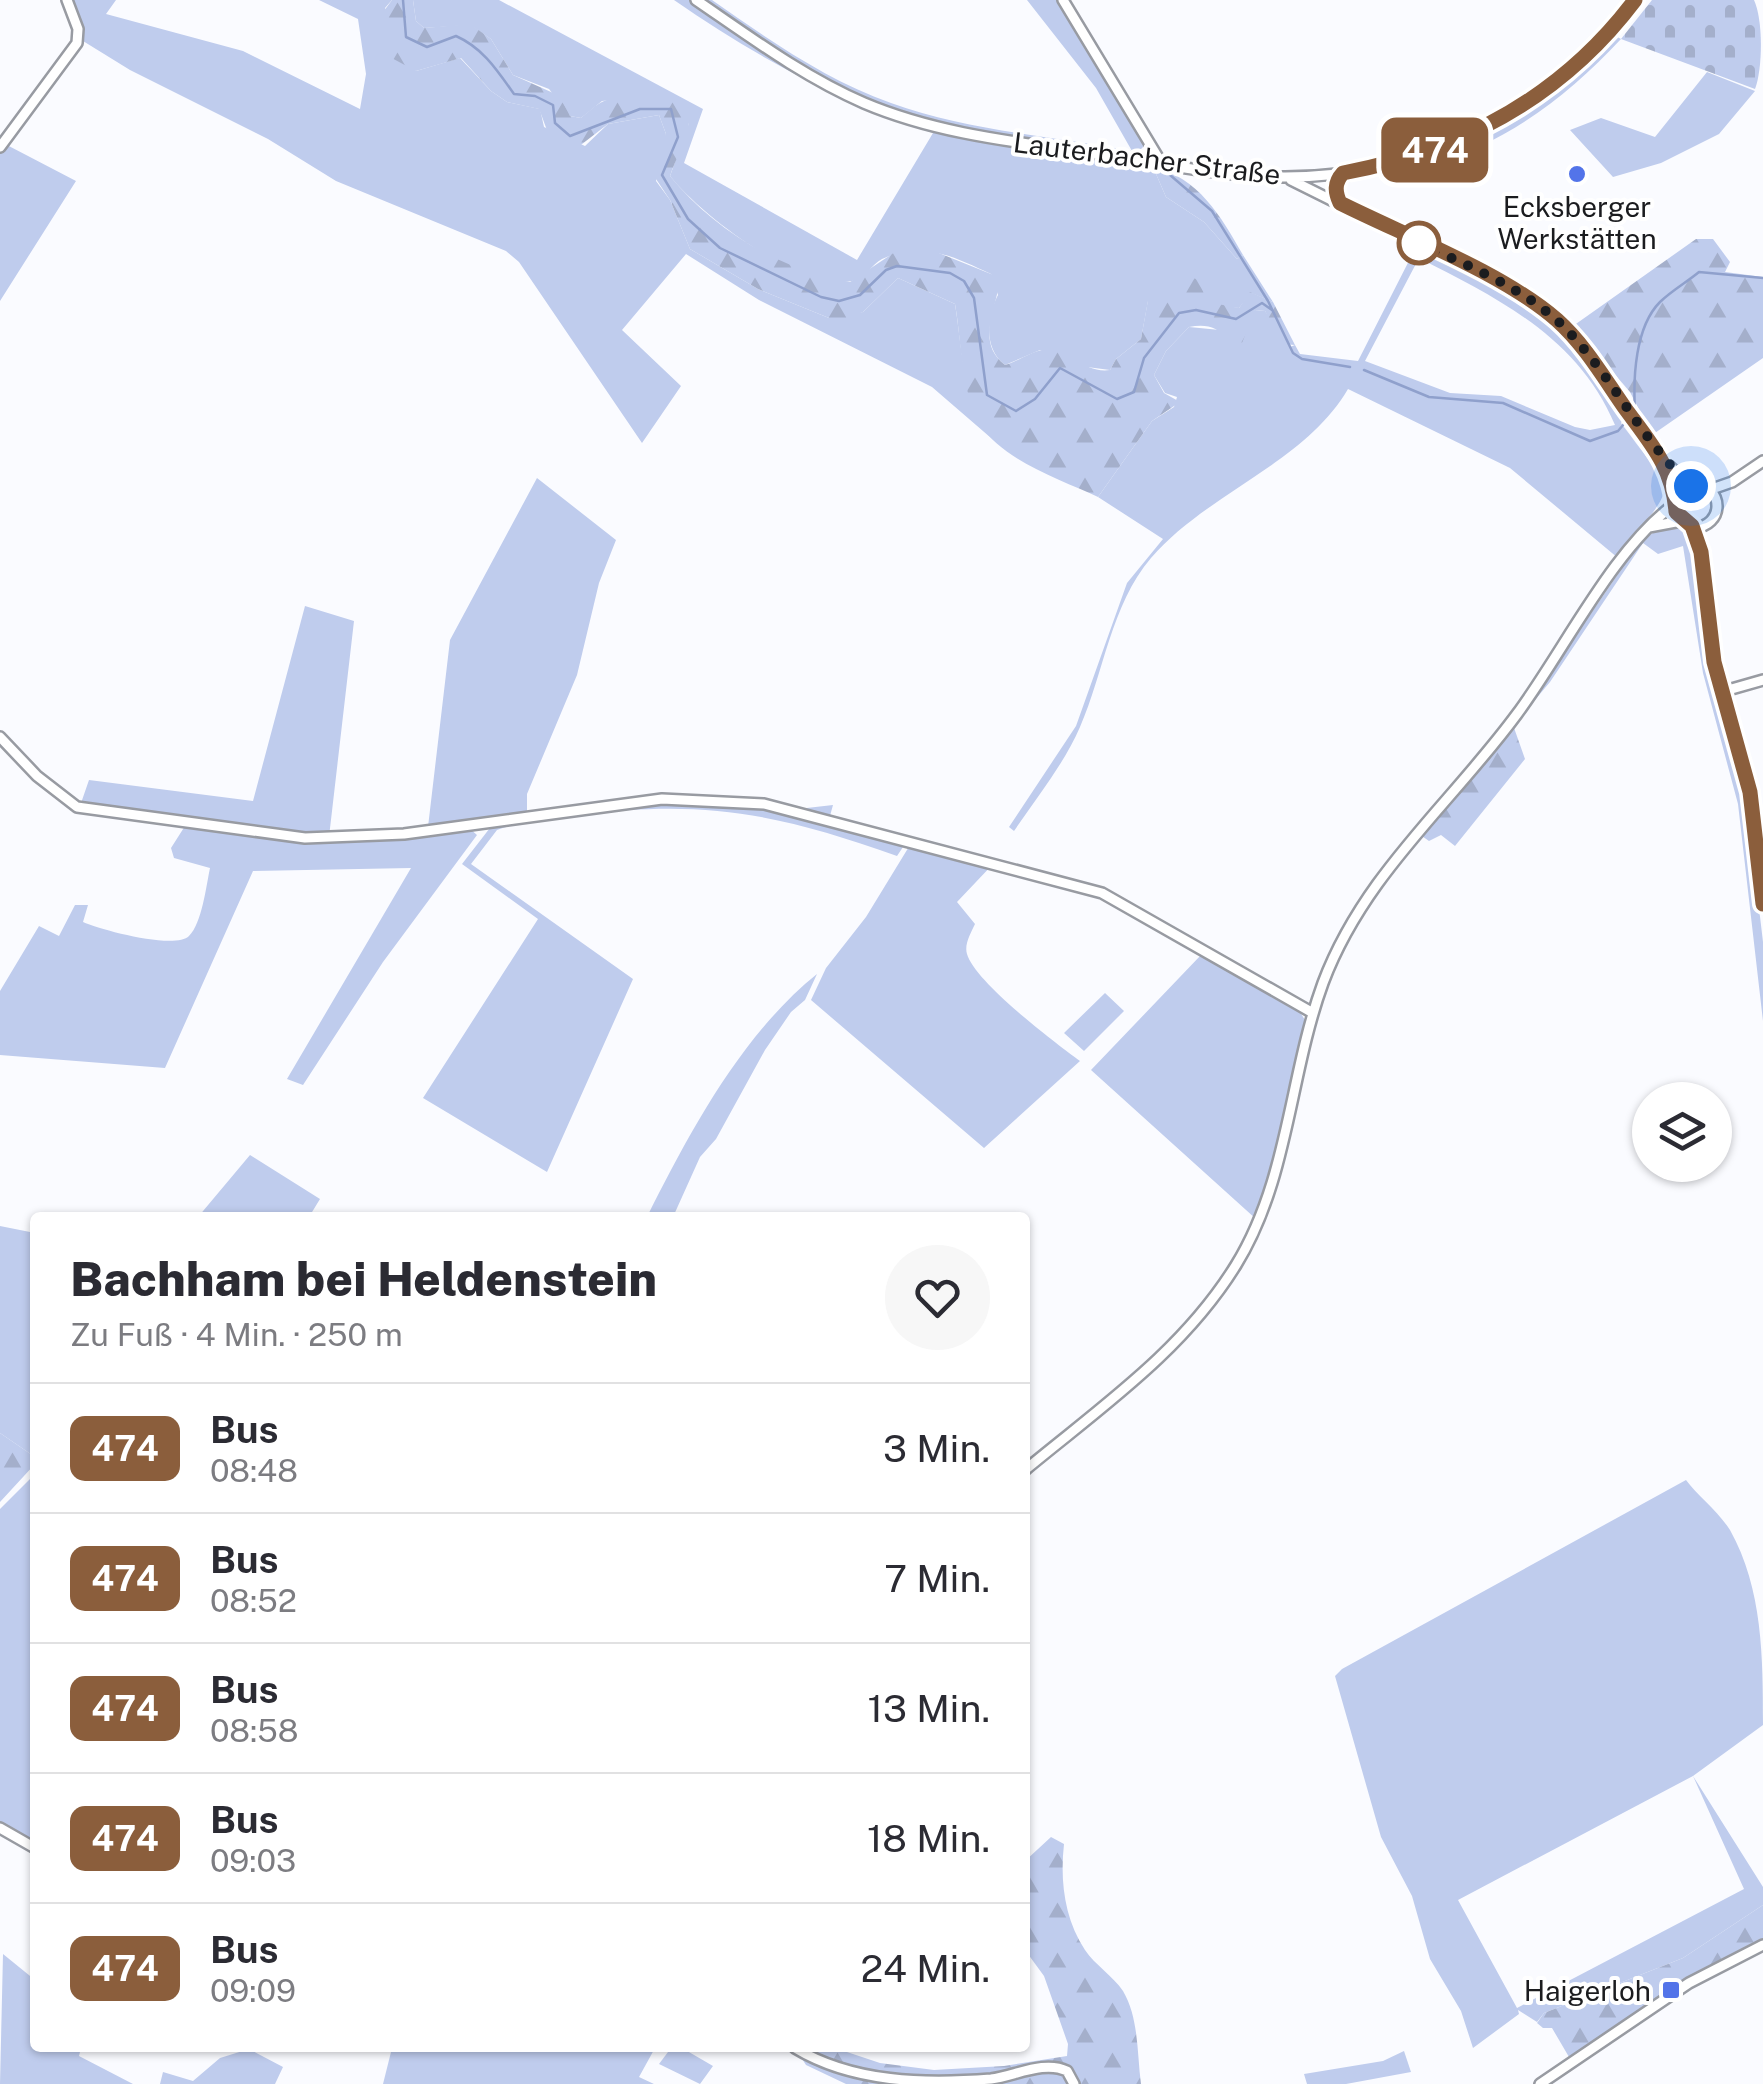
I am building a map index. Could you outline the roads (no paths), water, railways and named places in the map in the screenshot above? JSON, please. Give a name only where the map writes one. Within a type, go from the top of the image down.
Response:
[{"type":"street","points":[[0,147],[78,43],[78,29],[66,0]]},
{"type":"street","name":"Lauterbacher Straße","points":[[696,0],[818,80],[895,114],[996,139],[1162,164],[1284,177],[1343,173],[1416,157],[1508,116],[1582,60],[1635,0]]},
{"type":"street","points":[[1063,0],[1162,164]]},
{"type":"street","points":[[1340,203],[1335,188],[1343,173]]},
{"type":"street","points":[[1284,177],[1542,309],[1578,342],[1662,460],[1691,486],[1710,490],[1732,482],[1763,461]]},
{"type":"street","points":[[1662,460],[1701,552],[1722,692],[1750,792],[1763,904]]},
{"type":"street","points":[[1701,552],[1707,524],[1732,482]]},
{"type":"street","points":[[1030,1466],[1179,1341],[1238,1262],[1280,1158],[1313,1013],[1339,947],[1376,882],[1516,716],[1636,540],[1691,486]]},
{"type":"street","points":[[1710,490],[1717,502]]},
{"type":"street","points":[[1649,528],[1707,524]]},
{"type":"street","points":[[1722,692],[1763,680]]},
{"type":"street","points":[[0,737],[37,776],[77,807],[290,837],[404,834],[662,798],[764,804],[908,844],[1031,870],[1102,893],[1313,1013]]},
{"type":"street","points":[[0,1828],[30,1845]]},
{"type":"street","points":[[1540,2084],[1689,1984],[1762,1949]]},
{"type":"street","points":[[803,2052],[837,2069],[888,2080],[976,2081],[1054,2066],[1067,2071],[1074,2084]]},
{"type":"waterway","points":[[403,0],[406,37],[427,47],[456,36],[466,41],[489,60],[514,94],[535,96],[553,105],[555,123],[570,136],[640,109],[671,109],[678,137],[662,175],[688,219],[720,248],[821,297],[839,301],[860,295],[886,270],[897,266],[950,273],[964,281],[974,298],[987,395],[1016,411],[1035,399],[1060,368],[1117,399],[1134,392],[1144,358],[1179,313],[1196,310],[1236,319],[1262,303],[1272,310]]},
{"type":"waterway","points":[[1170,175],[1212,211],[1268,301],[1293,353],[1302,359],[1350,367]]},
{"type":"waterway","points":[[1364,370],[1429,397],[1503,403],[1590,441],[1618,431],[1635,411],[1635,369],[1641,339],[1660,302],[1699,272],[1763,278]]},
{"type":"place","name":"Ecksberger Werkstätten","points":[[1577,174]]},
{"type":"place","name":"Haigerloh","points":[[1671,1990]]}]
